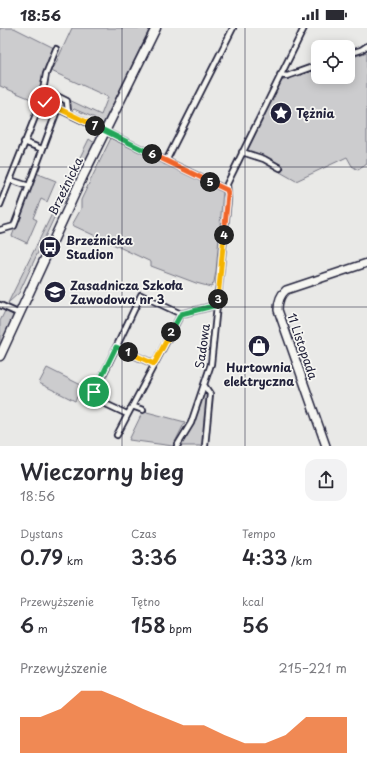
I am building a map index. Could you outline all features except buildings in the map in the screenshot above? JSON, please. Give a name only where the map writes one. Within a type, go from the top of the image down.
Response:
[{"type":"main road","name":"Brzeźnicka","points":[[0,356],[82,178],[156,28]]},
{"type":"street","points":[[166,161],[232,28]]},
{"type":"street","name":"Sadowa","points":[[177,446],[190,423],[211,364],[228,198],[227,190],[230,175],[304,28]]},
{"type":"street","points":[[355,52],[367,46]]},
{"type":"street","points":[[0,205],[40,102],[46,74],[56,49]]},
{"type":"street","points":[[280,75],[287,76],[311,67]]},
{"type":"street","points":[[43,89],[67,101],[68,113]]},
{"type":"street","points":[[40,102],[45,102],[58,108],[227,190]]},
{"type":"street","points":[[0,230],[14,226],[58,108]]},
{"type":"street","points":[[24,142],[42,149]]},
{"type":"street","points":[[242,152],[264,159],[280,168]]},
{"type":"street","points":[[10,180],[29,186]]},
{"type":"street","name":"11 Listopada","points":[[326,446],[278,310],[278,303],[286,290],[367,263]]},
{"type":"street","points":[[127,414],[95,399],[93,396],[141,295],[181,314],[217,305]]},
{"type":"street","points":[[0,305],[20,314]]},
{"type":"street","points":[[117,435],[181,314]]},
{"type":"street","points":[[116,347],[154,364]]},
{"type":"street","name":"Sadowa","points":[[204,385],[210,394],[205,446]]},
{"type":"street","points":[[132,406],[143,410]]},
{"type":"shaded area","points":[[0,28],[14,28],[54,48],[37,98],[32,96],[31,99],[0,86]]},
{"type":"shaded area","points":[[72,28],[150,28],[103,124],[94,121],[95,118],[74,109],[72,111],[46,98],[46,89],[101,115],[108,97],[49,70],[51,67],[54,67]]},
{"type":"shaded area","points":[[367,52],[367,164],[358,170],[352,166],[347,157],[296,181],[280,172],[282,166],[244,151],[281,81],[311,71],[311,84],[355,84],[355,56]]},
{"type":"shaded area","points":[[111,138],[223,191],[216,271],[214,282],[211,287],[151,266],[151,262],[72,225],[81,209],[81,200]]},
{"type":"shaded area","points":[[89,139],[96,144],[68,199],[60,205],[19,293],[8,303]]},
{"type":"shaded area","points":[[36,173],[56,181],[47,202],[41,199],[33,218],[37,220],[27,243],[12,236]]},
{"type":"shaded area","points":[[5,311],[13,315],[13,321],[0,348],[0,321]]},
{"type":"shaded area","points":[[47,368],[83,386],[75,401],[39,383]]},
{"type":"shaded area","points":[[204,392],[207,392],[208,394],[203,446],[180,446],[192,425]]},
{"type":"shaded area","points":[[143,411],[185,422],[173,446],[129,440]]},
{"type":"place","name":"Tężnia","points":[[281,113]]},
{"type":"place","name":"Brzeźnicka Stadion","points":[[50,247]]},
{"type":"place","name":"Zasadnicza Szkoła Zawodowa nr 3","points":[[55,292]]},
{"type":"place","name":"Hurtownia elektryczna","points":[[259,346]]},
{"type":"route","points":[[45,102],[227,190],[228,194],[217,305],[212,305],[181,314],[154,364],[116,347],[94,392]]}]
